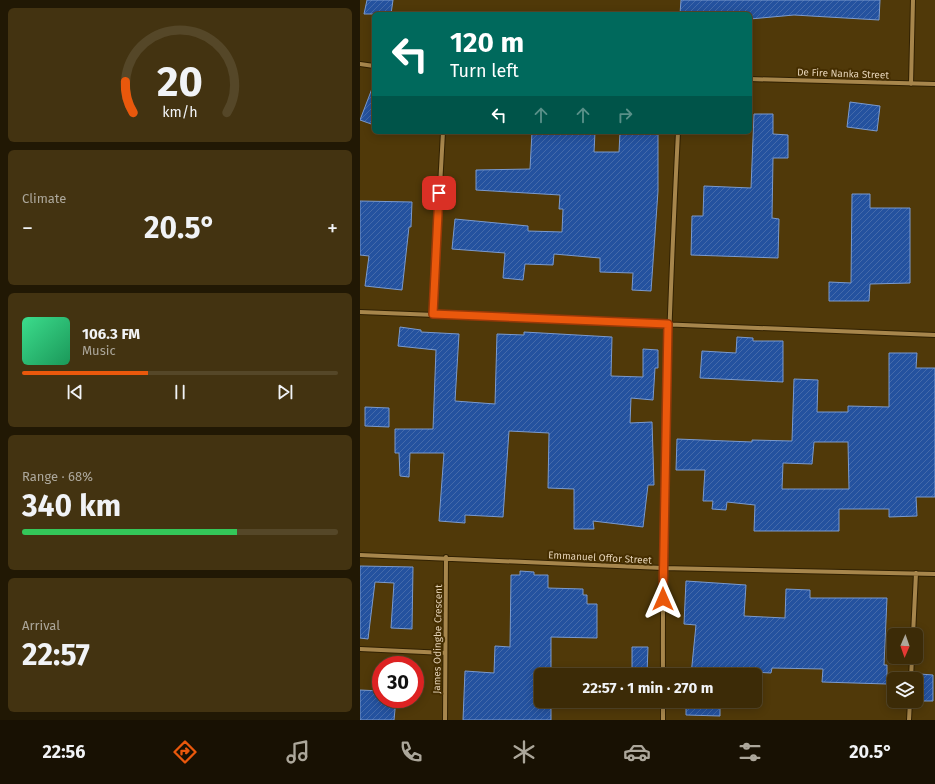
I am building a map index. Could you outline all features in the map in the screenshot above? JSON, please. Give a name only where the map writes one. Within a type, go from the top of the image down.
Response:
[{"type":"street","points":[[910,84],[913,0]]},
{"type":"street","points":[[360,64],[372,66]]},
{"type":"street","name":"De Fire Nanka Street","points":[[752,79],[935,84]]},
{"type":"street","points":[[433,314],[442,134]]},
{"type":"street","points":[[663,668],[663,568],[668,324],[678,134]]},
{"type":"street","points":[[360,312],[935,335]]},
{"type":"street","name":"Emmanuel Offor Street","points":[[360,555],[446,557],[663,568],[935,574]]},
{"type":"street","name":"James Odingbe Crescent","points":[[445,720],[446,557]]},
{"type":"street","points":[[913,628],[916,573]]},
{"type":"street","points":[[360,649],[445,653]]},
{"type":"street","points":[[663,708],[663,720]]},
{"type":"street","points":[[909,720],[910,708]]},
{"type":"building","points":[[367,0],[393,0],[391,12],[372,12],[372,14],[364,14]]},
{"type":"building","points":[[681,0],[880,0],[879,20],[794,15],[752,19],[752,12],[680,12]]},
{"type":"building","points":[[372,89],[372,124],[360,120]]},
{"type":"building","points":[[850,102],[880,106],[877,131],[847,127]]},
{"type":"building","points":[[754,114],[773,114],[773,134],[788,135],[788,158],[773,158],[772,218],[779,219],[778,258],[691,255],[692,216],[703,216],[704,186],[751,188]]},
{"type":"building","points":[[532,134],[595,134],[594,152],[619,152],[620,134],[658,134],[658,191],[651,291],[632,290],[633,273],[600,272],[600,258],[554,254],[553,265],[525,264],[523,280],[503,278],[505,253],[452,249],[455,219],[528,226],[528,231],[562,232],[563,209],[559,209],[560,195],[476,190],[476,170],[530,169]]},
{"type":"building","points":[[852,194],[870,194],[870,208],[910,208],[910,283],[870,284],[869,301],[829,301],[829,282],[851,283]]},
{"type":"building","points":[[360,201],[412,202],[411,227],[409,227],[402,290],[365,286],[369,256],[360,255]]},
{"type":"building","points":[[400,327],[421,330],[421,332],[459,334],[455,401],[495,404],[497,334],[524,335],[524,332],[612,337],[611,376],[643,377],[643,349],[658,350],[658,368],[655,368],[653,400],[631,398],[630,423],[652,422],[654,485],[648,485],[643,527],[593,521],[594,529],[574,529],[574,489],[548,488],[549,433],[509,431],[503,517],[465,515],[465,523],[439,521],[444,453],[410,453],[409,477],[400,476],[399,453],[395,453],[395,429],[433,429],[436,350],[398,346]]},
{"type":"building","points":[[737,337],[753,338],[753,341],[783,341],[783,382],[700,378],[702,351],[736,353]]},
{"type":"building","points":[[889,353],[917,353],[916,368],[935,368],[935,497],[916,497],[917,516],[889,517],[889,509],[839,509],[839,531],[754,531],[755,505],[727,502],[726,510],[712,509],[713,501],[703,501],[705,470],[676,470],[677,439],[752,442],[752,440],[792,441],[794,379],[818,380],[817,412],[848,412],[848,406],[889,407]],"holes":[[[814,442],[848,442],[849,489],[782,489],[783,463],[812,464]]]},
{"type":"building","points":[[365,407],[389,408],[389,427],[365,426]]},
{"type":"building","points":[[360,566],[413,567],[412,629],[391,628],[394,583],[375,582],[368,639],[360,638]]},
{"type":"building","points":[[520,571],[534,572],[534,575],[548,575],[548,588],[583,589],[583,595],[587,595],[587,604],[597,604],[597,638],[551,637],[551,668],[534,668],[534,708],[551,708],[551,720],[463,720],[465,671],[494,673],[495,646],[510,647],[511,575],[520,575]]},
{"type":"building","points":[[686,581],[746,585],[744,616],[785,618],[786,589],[810,590],[810,598],[887,598],[884,665],[887,665],[887,684],[822,682],[823,669],[772,668],[771,673],[762,673],[762,668],[692,668],[696,625],[684,624]]},
{"type":"building","points":[[632,647],[648,647],[647,668],[632,668]]},
{"type":"building","points":[[923,674],[933,675],[933,701],[923,701]]},
{"type":"building","points":[[360,690],[372,691],[372,708],[395,708],[394,720],[360,720]]},
{"type":"building","points":[[686,708],[720,708],[720,716],[686,715]]},
{"type":"route","points":[[439,193],[433,314],[668,324],[663,599]]}]
